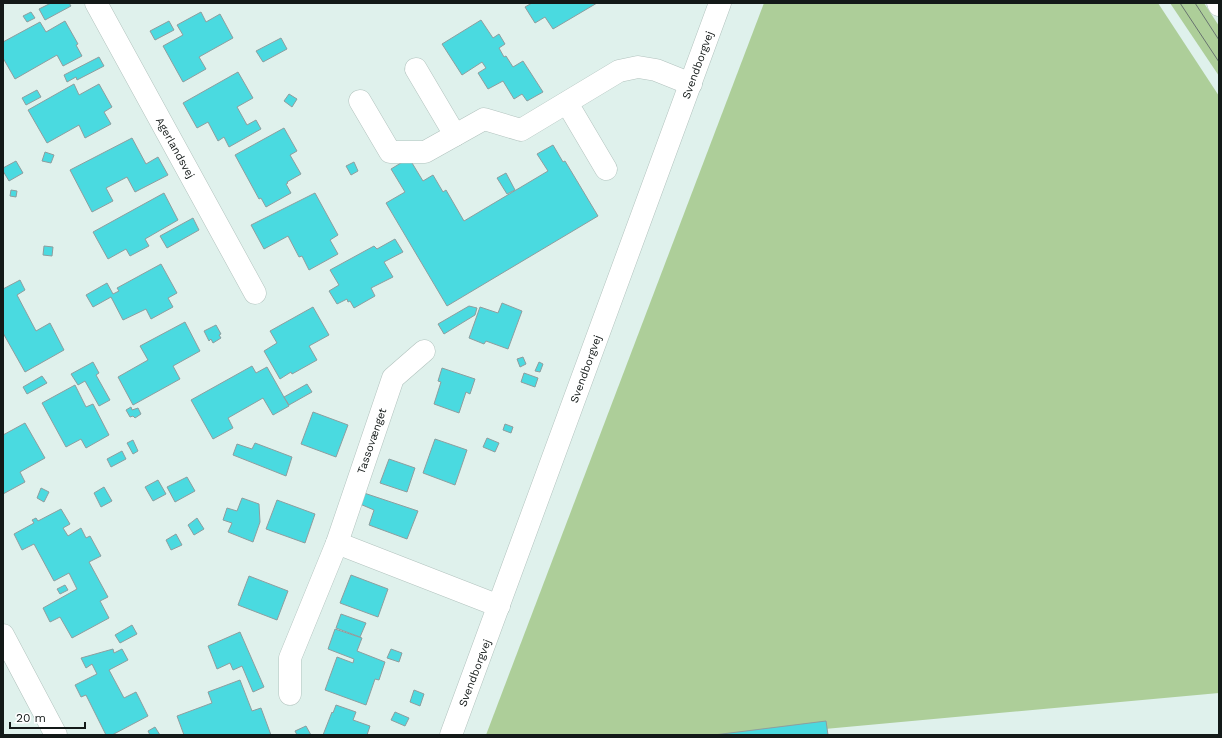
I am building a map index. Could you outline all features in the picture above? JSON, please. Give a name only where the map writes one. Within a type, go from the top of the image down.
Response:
[{"type":"street","name":"Agerlandsvej","points":[[96,3],[254,293]]},
{"type":"street","name":"Svendborgvej","points":[[451,735],[720,3]]},
{"type":"street","points":[[360,101],[390,152],[425,152],[484,119],[521,130],[619,70],[638,67],[656,70],[691,84]]},
{"type":"street","points":[[416,69],[456,135]]},
{"type":"street","points":[[567,102],[606,169]]},
{"type":"street","name":"Tassovænget","points":[[290,694],[290,658],[337,543],[393,378],[424,351]]},
{"type":"street","points":[[337,543],[499,606]]},
{"type":"street","points":[[3,635],[56,735]]},
{"type":"green space","points":[[764,3],[1158,3],[1219,96],[1219,693],[759,735],[486,735]]},
{"type":"green space","points":[[1170,3],[1204,3],[1219,26],[1219,76]]},
{"type":"building","points":[[51,3],[69,3],[71,6],[45,20],[39,9]]},
{"type":"building","points":[[532,3],[597,3],[553,29],[545,17],[535,23],[525,7]]},
{"type":"building","points":[[31,12],[35,18],[27,22],[23,16]]},
{"type":"building","points":[[201,12],[206,22],[220,14],[233,38],[199,57],[206,69],[183,82],[163,46],[183,35],[177,25]]},
{"type":"building","points":[[481,20],[493,38],[499,34],[505,44],[499,48],[504,57],[506,56],[513,67],[523,61],[543,92],[527,101],[522,94],[514,99],[503,81],[488,89],[478,73],[486,68],[482,62],[462,75],[442,44]]},
{"type":"building","points":[[65,21],[78,44],[76,45],[82,56],[63,66],[57,55],[15,79],[3,58],[3,42],[40,22],[46,32]]},
{"type":"building","points":[[169,21],[174,30],[155,40],[150,31]]},
{"type":"building","points":[[281,38],[287,49],[263,62],[256,51]]},
{"type":"building","points":[[99,57],[104,66],[77,80],[76,77],[67,82],[64,75]]},
{"type":"building","points":[[238,72],[253,98],[237,107],[247,125],[256,120],[261,129],[229,147],[224,137],[218,141],[208,122],[197,128],[183,103]]},
{"type":"building","points":[[74,84],[79,95],[99,84],[112,107],[104,112],[111,124],[85,138],[79,125],[47,143],[28,110]]},
{"type":"building","points":[[37,90],[41,97],[26,105],[22,98]]},
{"type":"building","points":[[289,94],[297,99],[292,107],[284,101]]},
{"type":"building","points":[[284,128],[297,151],[290,155],[301,174],[287,182],[288,183],[286,184],[291,193],[266,207],[261,198],[259,199],[235,155]]},
{"type":"building","points":[[132,138],[146,164],[158,157],[168,175],[135,192],[127,177],[106,188],[113,201],[92,212],[70,170]]},
{"type":"building","points":[[553,145],[563,162],[565,161],[598,216],[447,306],[386,203],[405,192],[391,169],[409,158],[423,181],[433,175],[443,192],[446,190],[464,221],[548,171],[537,154]]},
{"type":"building","points":[[45,152],[54,155],[51,163],[42,161]]},
{"type":"building","points":[[16,161],[23,173],[9,181],[3,171],[3,168]]},
{"type":"building","points":[[354,162],[358,171],[351,175],[346,166]]},
{"type":"building","points":[[506,173],[515,190],[507,194],[497,178]]},
{"type":"building","points":[[11,190],[17,191],[16,197],[10,196]]},
{"type":"building","points":[[164,193],[178,220],[145,239],[149,246],[130,256],[126,249],[108,259],[93,232]]},
{"type":"building","points":[[315,193],[338,235],[330,240],[338,254],[309,270],[302,256],[299,257],[288,236],[264,249],[251,225]]},
{"type":"building","points":[[193,218],[199,230],[167,248],[160,236]]},
{"type":"building","points":[[395,239],[403,252],[384,262],[393,277],[371,288],[375,296],[354,308],[347,299],[337,304],[329,291],[339,285],[330,270],[374,246],[377,249]]},
{"type":"building","points":[[44,246],[53,247],[52,256],[43,255]]},
{"type":"building","points":[[161,264],[177,293],[168,298],[173,307],[151,319],[146,309],[123,320],[111,297],[93,307],[86,295],[107,283],[113,294],[119,291],[117,288]]},
{"type":"building","points":[[20,280],[25,290],[17,295],[36,331],[50,323],[64,350],[25,372],[3,333],[3,289]]},
{"type":"building","points":[[502,303],[522,311],[508,349],[486,341],[484,344],[469,338],[480,307],[498,313]]},
{"type":"building","points":[[469,306],[477,308],[475,315],[444,334],[438,324]]},
{"type":"building","points":[[313,307],[329,335],[309,346],[317,360],[292,374],[291,372],[280,379],[264,351],[277,343],[270,331]]},
{"type":"building","points":[[185,322],[200,351],[173,366],[180,379],[133,405],[118,377],[148,360],[140,346]]},
{"type":"building","points":[[216,325],[221,334],[219,335],[221,338],[213,343],[211,339],[209,341],[204,331]]},
{"type":"building","points":[[523,357],[526,364],[520,367],[517,359]]},
{"type":"building","points":[[93,362],[99,373],[96,375],[110,400],[99,406],[85,381],[78,385],[71,374]]},
{"type":"building","points":[[539,362],[543,364],[540,372],[535,371]]},
{"type":"building","points":[[252,366],[256,373],[267,367],[289,406],[273,415],[263,398],[228,418],[233,428],[213,439],[191,400]]},
{"type":"building","points":[[442,368],[475,379],[470,394],[466,392],[459,413],[434,404],[441,382],[438,381]]},
{"type":"building","points":[[524,373],[538,378],[535,387],[521,382]]},
{"type":"building","points":[[42,376],[47,383],[27,394],[23,387]]},
{"type":"building","points":[[307,384],[312,392],[289,405],[284,397]]},
{"type":"building","points":[[75,385],[86,407],[93,404],[109,435],[86,448],[81,439],[66,447],[42,403]]},
{"type":"building","points":[[131,407],[132,410],[138,408],[141,414],[135,418],[133,416],[130,417],[126,410]]},
{"type":"building","points":[[313,412],[348,425],[336,457],[301,444]]},
{"type":"building","points":[[25,423],[45,458],[20,472],[25,482],[3,494],[3,435]]},
{"type":"building","points":[[505,424],[513,427],[511,433],[503,430]]},
{"type":"building","points":[[487,438],[499,443],[495,452],[483,447]]},
{"type":"building","points":[[435,439],[467,450],[455,485],[423,473]]},
{"type":"building","points":[[133,440],[138,451],[133,454],[127,443]]},
{"type":"building","points":[[255,443],[292,457],[286,476],[233,455],[237,444],[252,449]]},
{"type":"building","points":[[122,451],[126,459],[111,467],[107,459]]},
{"type":"building","points":[[389,459],[415,468],[407,492],[380,483]]},
{"type":"building","points":[[187,477],[195,491],[175,502],[167,487]]},
{"type":"building","points":[[158,480],[166,494],[153,501],[145,487]]},
{"type":"building","points":[[104,487],[112,501],[101,507],[94,493]]},
{"type":"building","points":[[41,488],[49,492],[44,502],[37,498]]},
{"type":"building","points":[[364,493],[418,511],[407,539],[369,525],[374,510],[360,504]]},
{"type":"building","points":[[242,498],[259,504],[260,522],[253,542],[228,532],[232,523],[223,520],[227,508],[237,511]]},
{"type":"building","points":[[277,500],[315,514],[305,543],[266,529]]},
{"type":"building","points":[[61,509],[70,524],[63,528],[68,536],[81,528],[86,538],[90,536],[101,556],[89,562],[108,597],[100,601],[109,618],[72,638],[60,617],[50,622],[43,608],[77,589],[69,573],[54,581],[34,544],[22,550],[14,534],[34,523],[32,520],[36,518],[38,521]]},
{"type":"building","points":[[197,518],[204,529],[194,535],[188,525]]},
{"type":"building","points":[[176,534],[182,545],[171,550],[166,540]]},
{"type":"building","points":[[351,575],[388,589],[378,617],[340,603]]},
{"type":"building","points":[[249,576],[288,591],[277,620],[238,605]]},
{"type":"building","points":[[65,585],[68,590],[60,594],[57,589]]},
{"type":"building","points":[[341,614],[366,623],[360,637],[336,628]]},
{"type":"building","points":[[132,625],[137,634],[120,643],[115,635]]},
{"type":"building","points":[[335,629],[362,638],[357,651],[385,662],[379,680],[375,679],[366,705],[325,690],[337,657],[353,663],[354,659],[328,649]]},
{"type":"building","points":[[240,632],[264,687],[253,692],[242,666],[233,670],[230,663],[217,669],[208,646]]},
{"type":"building","points":[[113,649],[114,653],[122,649],[128,660],[109,670],[124,698],[136,692],[148,716],[112,735],[106,735],[86,695],[81,697],[75,685],[97,674],[92,664],[86,668],[81,658]]},
{"type":"building","points":[[391,649],[402,653],[399,662],[387,658]]},
{"type":"building","points":[[240,680],[252,711],[261,708],[271,735],[184,735],[177,716],[212,703],[208,692]]},
{"type":"building","points":[[414,690],[424,694],[420,706],[410,702]]},
{"type":"building","points":[[336,705],[356,712],[353,720],[370,726],[367,735],[323,735]]},
{"type":"building","points":[[395,712],[409,718],[405,726],[391,720]]},
{"type":"building","points":[[826,721],[828,735],[714,735]]},
{"type":"building","points":[[306,726],[311,735],[297,735],[295,731]]},
{"type":"building","points":[[155,727],[160,735],[150,735],[148,731]]},
{"type":"tram line","points":[[1180,3],[1219,62]]},
{"type":"tram line","points":[[1195,3],[1219,40]]}]
